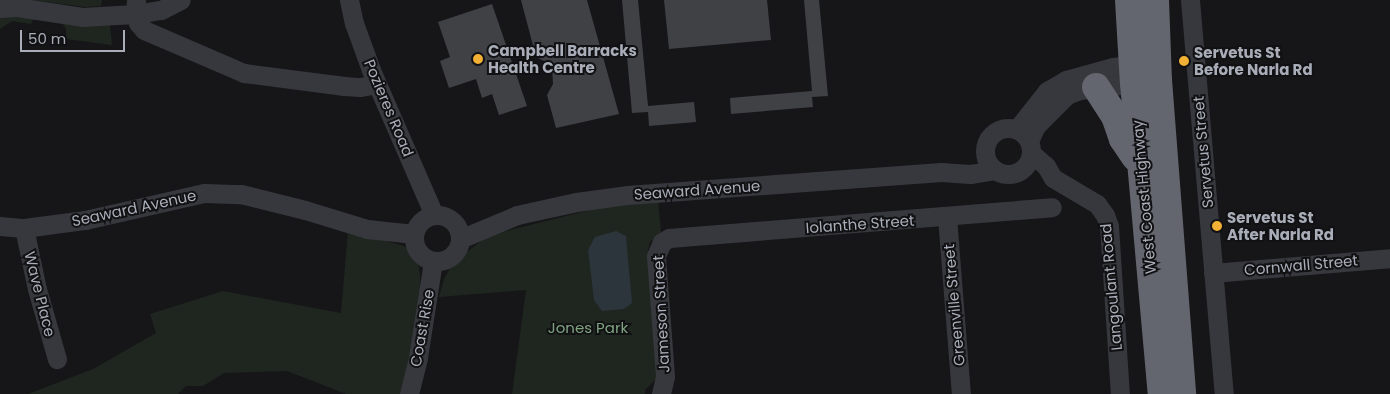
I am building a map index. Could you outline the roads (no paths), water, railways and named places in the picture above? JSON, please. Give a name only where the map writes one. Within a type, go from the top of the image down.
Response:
[{"type":"highway","name":"West Coast Highway","points":[[1129,0],[1145,72],[1182,394]]},
{"type":"highway","name":"West Coast Highway","points":[[1155,0],[1145,72],[1141,164],[1162,394]]},
{"type":"highway","points":[[1096,87],[1115,116],[1123,139],[1141,164]]},
{"type":"street","points":[[0,8],[17,6],[82,17],[135,7],[161,10],[181,0]]},
{"type":"street","name":"Pozieres Road","points":[[349,0],[354,23],[378,84],[434,215]]},
{"type":"street","name":"Servetus Street","points":[[1190,0],[1224,394]]},
{"type":"street","points":[[135,7],[138,23],[144,30],[244,73],[344,86],[360,87],[378,84]]},
{"type":"street","points":[[1026,141],[1036,126],[1067,95],[1145,72]]},
{"type":"street","points":[[1026,141],[1002,129],[995,132],[986,144],[985,152],[988,162],[995,170],[1006,174],[1018,171],[1029,160],[1026,141],[1047,91],[1066,80],[1145,72]]},
{"type":"street","name":"Langoulant Road","points":[[1026,141],[1053,178]]},
{"type":"street","name":"Seaward Avenue","points":[[941,172],[985,152]]},
{"type":"street","name":"Seaward Avenue","points":[[460,239],[517,215],[576,202],[627,194],[941,172],[970,174],[995,170]]},
{"type":"street","name":"Langoulant Road","points":[[1018,171],[1036,177],[1053,178],[1097,204],[1109,226],[1120,394]]},
{"type":"street","name":"Seaward Avenue","points":[[0,226],[24,228],[85,220],[170,199],[214,193],[241,194],[305,210],[367,229],[414,234]]},
{"type":"street","name":"Iolanthe Street","points":[[669,238],[1052,208]]},
{"type":"street","points":[[434,215],[450,219],[459,231],[460,239],[458,247],[448,259],[433,261],[420,254],[416,248],[414,234],[421,220],[434,215]]},
{"type":"street","name":"Greenville Street","points":[[947,217],[961,394]]},
{"type":"street","name":"Wave Place","points":[[24,228],[37,289],[57,359]]},
{"type":"street","name":"Jameson Street","points":[[661,394],[665,376],[656,256],[662,242],[669,238]]},
{"type":"street","name":"Cornwall Street","points":[[1213,273],[1390,258]]},
{"type":"street","name":"Coast Rise","points":[[409,394],[418,357],[433,261]]},
{"type":"place","name":"Campbell Barracks Health Centre","points":[[478,59]]},
{"type":"place","name":"Servetus St Before Narla Rd","points":[[1184,61]]},
{"type":"place","name":"Servetus St After Narla Rd","points":[[1217,226]]},
{"type":"park label","name":"Jones Park","points":[[588,328]]}]
